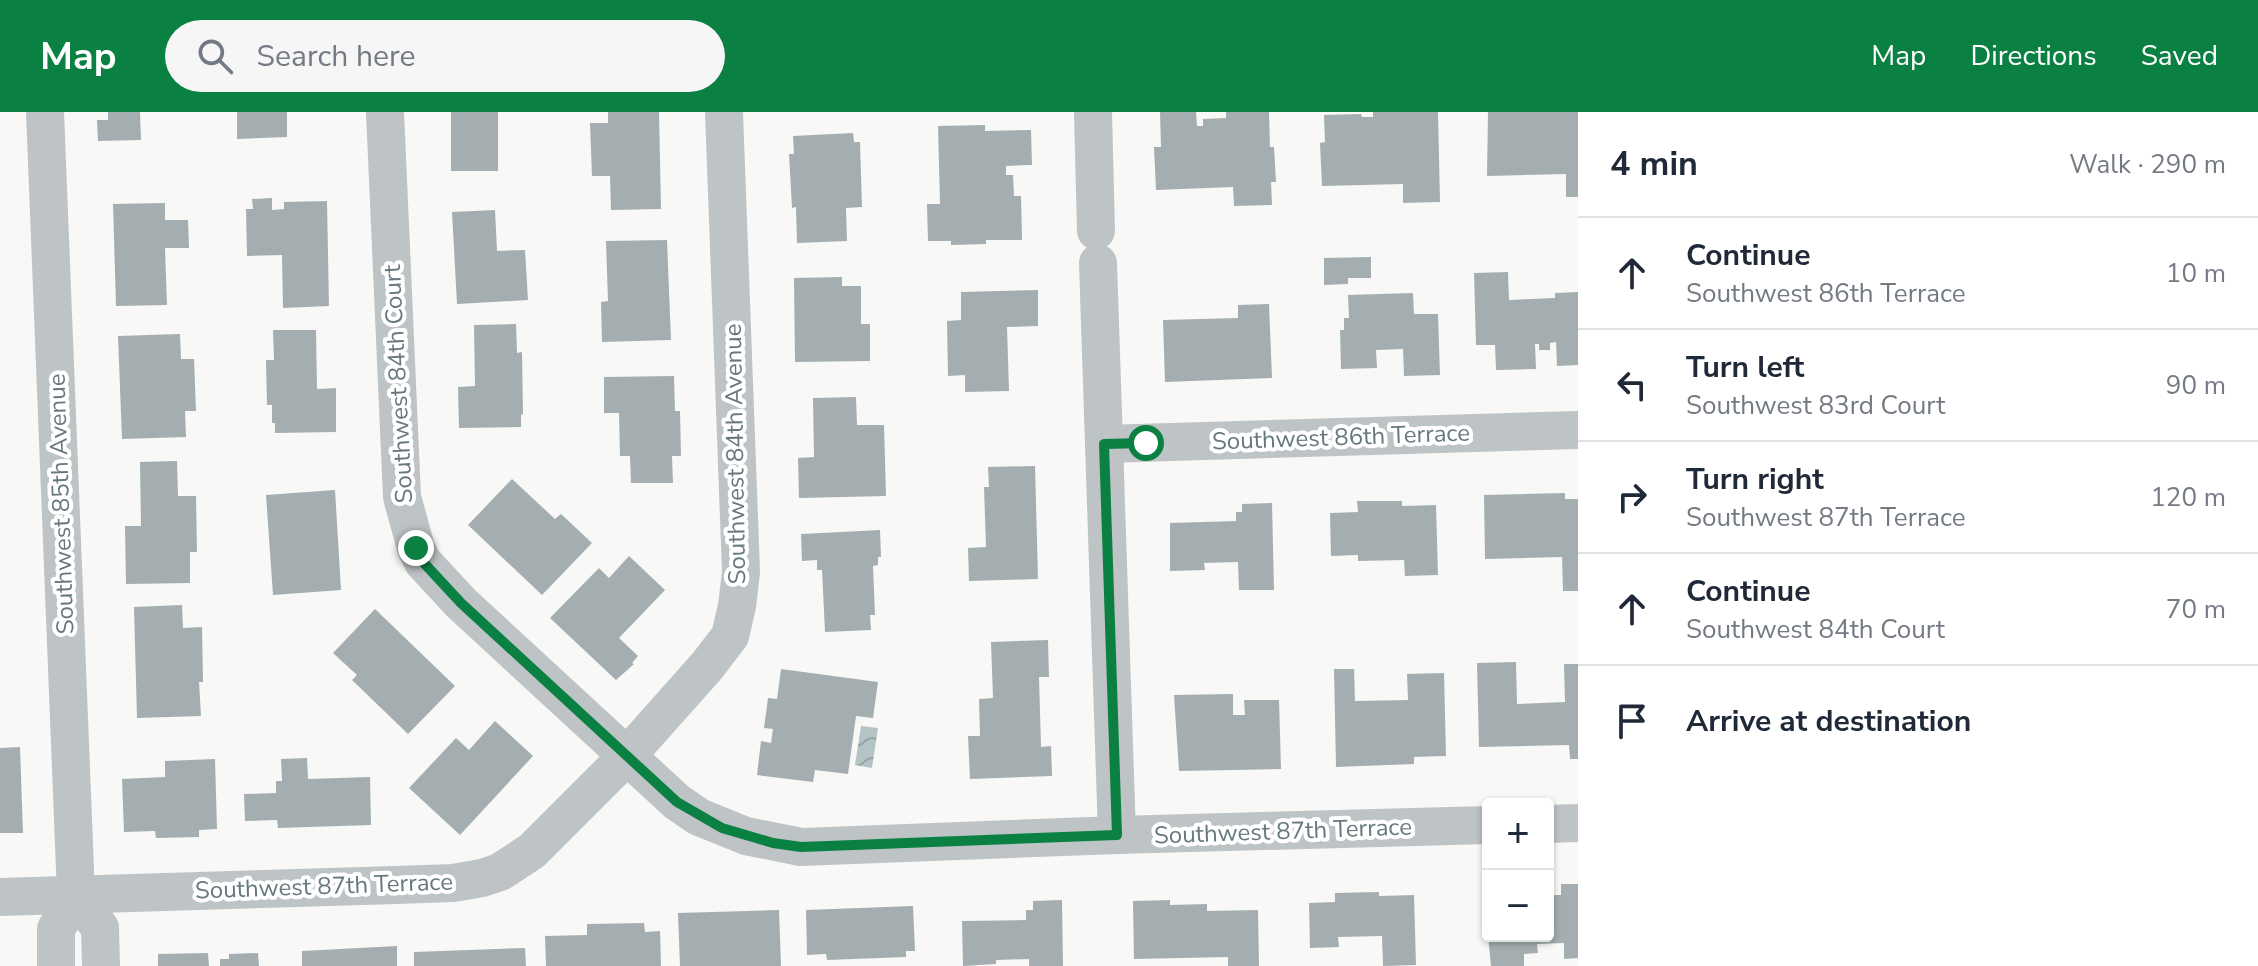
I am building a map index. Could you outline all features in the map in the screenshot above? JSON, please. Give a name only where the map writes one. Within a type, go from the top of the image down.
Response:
[{"type":"street","name":"Southwest 85th Avenue","points":[[45,112],[76,895]]},
{"type":"street","name":"Southwest 84th Court","points":[[385,112],[402,497],[416,548],[423,562],[461,603],[626,757]]},
{"type":"street","name":"Southwest 84th Avenue","points":[[626,757],[730,636],[740,591],[740,510],[724,112]]},
{"type":"street","points":[[1093,112],[1117,835]]},
{"type":"street","name":"Southwest 86th Terrace","points":[[1104,444],[1578,430]]},
{"type":"street","name":"Southwest 87th Terrace","points":[[0,897],[453,883],[482,878],[500,872],[532,851],[626,757],[699,817],[722,828],[773,843],[801,847],[1482,825]]},
{"type":"street","points":[[1554,824],[1578,823]]},
{"type":"street","points":[[56,966],[56,929],[76,895],[100,928],[101,966]]},
{"type":"water","points":[[861,726],[878,728],[872,768],[855,765]]},
{"type":"building","points":[[108,112],[140,112],[141,140],[98,141],[97,120],[108,120]]},
{"type":"building","points":[[237,112],[287,112],[287,137],[237,139]]},
{"type":"building","points":[[451,112],[498,112],[498,171],[451,171]]},
{"type":"building","points":[[608,112],[659,112],[661,209],[611,210],[610,176],[592,176],[590,123],[608,123]]},
{"type":"building","points":[[1160,112],[1196,112],[1197,126],[1203,126],[1203,119],[1226,118],[1226,112],[1269,112],[1270,147],[1274,147],[1276,182],[1271,182],[1272,205],[1234,206],[1233,187],[1156,190],[1154,147],[1161,147]]},
{"type":"building","points":[[1373,112],[1438,112],[1440,202],[1403,203],[1403,184],[1322,186],[1320,143],[1325,142],[1324,115],[1361,114],[1362,117],[1373,117]]},
{"type":"building","points":[[1488,112],[1578,112],[1578,197],[1566,197],[1566,174],[1487,176]]},
{"type":"building","points":[[985,125],[985,131],[1031,130],[1032,165],[1006,166],[1006,175],[1013,175],[1014,196],[1021,196],[1022,240],[986,240],[986,244],[951,245],[951,241],[928,241],[927,204],[940,204],[938,126]]},
{"type":"building","points":[[853,133],[854,142],[860,142],[862,207],[846,208],[847,241],[797,243],[789,154],[794,154],[793,136]]},
{"type":"building","points":[[272,198],[272,210],[284,209],[284,202],[327,201],[329,306],[283,308],[282,255],[247,256],[246,209],[253,209],[252,199]]},
{"type":"building","points":[[165,203],[165,220],[188,220],[189,248],[165,248],[167,305],[116,306],[113,204]]},
{"type":"building","points":[[495,210],[497,251],[525,250],[528,300],[457,304],[452,212]]},
{"type":"building","points":[[667,240],[671,340],[602,342],[601,302],[608,301],[606,241]]},
{"type":"building","points":[[1371,257],[1371,278],[1348,278],[1348,284],[1324,285],[1324,258]]},
{"type":"building","points":[[1508,272],[1509,300],[1555,298],[1555,293],[1578,292],[1578,365],[1557,366],[1556,342],[1550,343],[1550,350],[1539,350],[1539,344],[1535,344],[1536,369],[1496,370],[1495,345],[1476,345],[1474,273]]},
{"type":"building","points":[[842,277],[842,286],[861,286],[861,324],[870,324],[870,361],[795,362],[794,278]]},
{"type":"building","points":[[1038,290],[1038,326],[1007,327],[1009,391],[965,392],[965,375],[948,376],[947,321],[961,320],[961,292]]},
{"type":"building","points":[[1413,293],[1414,314],[1438,314],[1440,375],[1404,376],[1403,349],[1376,350],[1377,368],[1341,369],[1340,330],[1344,330],[1344,318],[1349,318],[1348,295]]},
{"type":"building","points":[[1269,304],[1272,378],[1165,382],[1163,320],[1238,318],[1238,305]]},
{"type":"building","points":[[516,324],[517,353],[522,352],[521,427],[459,428],[458,387],[475,386],[474,325]]},
{"type":"building","points":[[273,330],[316,330],[317,389],[336,388],[336,432],[275,433],[272,405],[267,405],[266,360],[274,360]]},
{"type":"building","points":[[180,334],[181,359],[194,359],[196,411],[185,411],[186,437],[122,439],[118,336]]},
{"type":"building","points":[[674,376],[675,411],[680,411],[681,456],[672,456],[673,483],[631,483],[630,456],[620,456],[619,413],[604,413],[604,377]]},
{"type":"building","points":[[856,397],[857,425],[884,425],[886,496],[799,498],[798,458],[814,457],[813,398]]},
{"type":"building","points":[[177,461],[178,496],[196,496],[197,552],[190,552],[190,583],[126,584],[125,526],[141,526],[140,462]]},
{"type":"building","points":[[1035,466],[1038,579],[969,581],[968,548],[986,547],[984,487],[989,487],[988,467]]},
{"type":"building","points":[[512,479],[555,519],[561,514],[592,543],[542,595],[468,525]]},
{"type":"building","points":[[335,490],[341,590],[273,595],[266,495]]},
{"type":"building","points":[[1565,493],[1565,499],[1578,499],[1578,591],[1563,591],[1562,557],[1485,559],[1484,495]]},
{"type":"building","points":[[1357,501],[1402,501],[1402,506],[1436,505],[1438,575],[1405,576],[1404,560],[1358,561],[1358,555],[1331,556],[1330,513],[1358,512]]},
{"type":"building","points":[[1272,503],[1274,590],[1239,590],[1238,562],[1204,563],[1205,570],[1170,571],[1170,523],[1236,521],[1236,512],[1242,512],[1242,504]]},
{"type":"building","points":[[880,530],[881,557],[878,557],[878,565],[873,566],[875,615],[870,615],[871,630],[825,632],[822,570],[817,570],[817,560],[802,561],[801,534]]},
{"type":"building","points":[[629,556],[665,590],[619,638],[638,656],[634,664],[616,680],[550,618],[599,568],[609,578]]},
{"type":"building","points":[[182,605],[183,628],[202,627],[201,716],[137,718],[134,607]]},
{"type":"building","points":[[375,609],[455,686],[408,734],[352,680],[357,675],[333,653]]},
{"type":"building","points":[[1048,640],[1049,677],[1039,677],[1041,747],[1051,746],[1052,776],[970,779],[968,736],[980,736],[979,699],[993,698],[991,642]]},
{"type":"building","points":[[1516,662],[1517,704],[1565,702],[1564,664],[1578,664],[1578,759],[1570,759],[1569,745],[1479,747],[1477,663]]},
{"type":"building","points":[[781,669],[878,682],[873,718],[856,716],[848,774],[815,770],[813,782],[757,775],[761,741],[771,743],[773,729],[764,728],[768,698],[777,699]]},
{"type":"building","points":[[1334,669],[1354,669],[1355,701],[1408,700],[1407,674],[1444,673],[1446,756],[1414,757],[1414,764],[1336,767]]},
{"type":"building","points":[[1233,694],[1233,715],[1245,715],[1244,700],[1279,700],[1281,769],[1179,771],[1174,695]]},
{"type":"building","points":[[495,721],[533,756],[460,835],[409,788],[456,738],[469,750]]},
{"type":"building","points":[[20,747],[23,833],[0,833],[0,748]]},
{"type":"building","points":[[307,758],[308,779],[370,777],[371,825],[278,828],[277,820],[245,821],[244,794],[276,793],[276,781],[282,781],[281,759]]},
{"type":"building","points":[[215,759],[217,829],[199,830],[199,837],[156,838],[155,831],[124,832],[122,779],[165,777],[165,761]]},
{"type":"building","points":[[1561,884],[1578,884],[1578,958],[1564,959],[1564,943],[1537,944],[1538,953],[1524,954],[1524,966],[1491,966],[1489,942],[1554,942],[1554,895],[1561,895]]},
{"type":"building","points":[[1379,892],[1379,896],[1414,895],[1416,965],[1383,966],[1382,936],[1338,937],[1339,947],[1310,948],[1309,903],[1335,902],[1335,893]]},
{"type":"building","points":[[1062,900],[1063,966],[1029,966],[1029,959],[996,960],[996,964],[963,966],[962,921],[1026,920],[1026,910],[1033,910],[1033,901]]},
{"type":"building","points":[[1170,900],[1170,905],[1207,904],[1207,911],[1258,910],[1259,966],[1228,966],[1228,957],[1134,959],[1133,901]]},
{"type":"building","points":[[913,906],[915,951],[906,951],[906,957],[827,960],[826,954],[807,955],[806,910]]},
{"type":"building","points":[[779,910],[781,966],[680,966],[678,913]]},
{"type":"building","points":[[644,923],[645,932],[660,931],[661,966],[546,966],[545,936],[587,935],[587,924]]},
{"type":"building","points":[[397,946],[397,966],[302,966],[302,951]]},
{"type":"building","points":[[525,948],[526,966],[414,966],[414,952]]},
{"type":"building","points":[[208,953],[209,966],[158,966],[158,954]]},
{"type":"building","points":[[258,953],[259,966],[220,966],[220,959],[229,959],[229,954]]},
{"type":"route","points":[[416,548],[423,562],[461,603],[657,786],[699,817],[722,828],[773,843],[801,847],[1117,835],[1104,444],[1146,443]]}]
